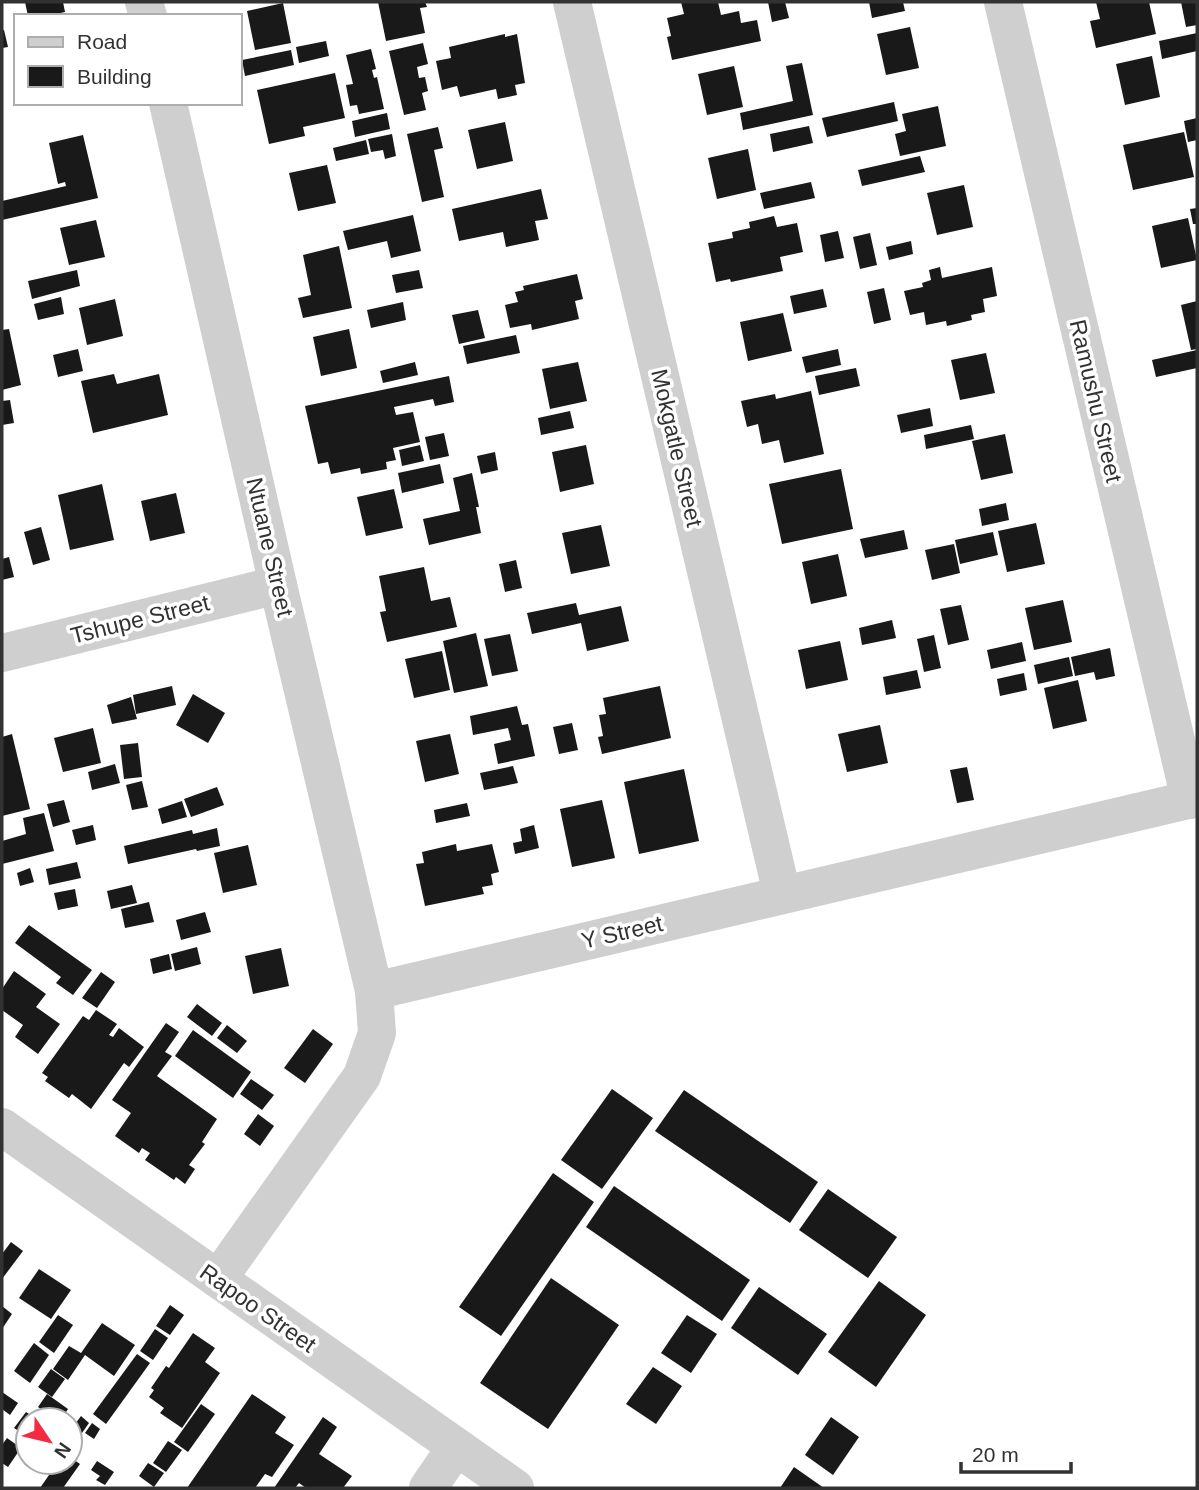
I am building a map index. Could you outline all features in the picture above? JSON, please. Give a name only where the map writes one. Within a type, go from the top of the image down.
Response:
[{"type":"street","name":"Mokgatle Street","points":[[572,2],[782,894]]},
{"type":"street","name":"Ramushu Street","points":[[1003,2],[1193,799]]},
{"type":"street","name":"Ntuane Street","points":[[168,105],[374,991]]},
{"type":"street","name":"Tshupe Street","points":[[2,653],[278,585]]},
{"type":"street","name":"Y Street","points":[[374,991],[1193,799]]},
{"type":"street","points":[[218,1279],[362,1076],[377,1033],[374,991]]},
{"type":"street","name":"Rapoo Street","points":[[2,1127],[515,1488]]},
{"type":"street","points":[[428,1488],[456,1447]]},
{"type":"building","points":[[25,2],[63,2],[65,12],[56,14],[28,14]]},
{"type":"building","points":[[378,2],[425,2],[427,7],[420,8],[425,33],[386,41]]},
{"type":"building","points":[[681,2],[718,2],[721,15],[739,11],[741,23],[757,20],[761,41],[672,60],[667,37],[671,36],[667,18],[684,14]]},
{"type":"building","points":[[768,2],[785,2],[789,18],[772,22]]},
{"type":"building","points":[[869,2],[903,2],[905,11],[872,18]]},
{"type":"building","points":[[1096,2],[1149,2],[1156,34],[1096,48],[1090,21],[1100,19]]},
{"type":"building","points":[[1181,2],[1197,2],[1197,25],[1186,27]]},
{"type":"building","points":[[283,3],[291,43],[255,50],[247,11]]},
{"type":"building","points":[[910,27],[919,68],[886,75],[877,34]]},
{"type":"building","points":[[4,30],[8,47],[2,48]]},
{"type":"building","points":[[1197,33],[1197,51],[1162,59],[1159,41]]},
{"type":"building","points":[[505,34],[505,37],[517,34],[525,83],[515,85],[517,95],[498,99],[496,89],[460,97],[457,86],[442,90],[436,61],[451,58],[449,47]]},
{"type":"building","points":[[326,41],[329,56],[299,63],[296,47]]},
{"type":"building","points":[[423,43],[428,64],[417,67],[419,78],[425,77],[428,91],[422,93],[426,110],[404,115],[389,51]]},
{"type":"building","points":[[371,49],[376,69],[372,70],[374,78],[377,77],[384,109],[359,114],[357,105],[350,106],[346,85],[353,84],[346,55]]},
{"type":"building","points":[[291,50],[294,65],[245,76],[242,60]]},
{"type":"building","points":[[1152,56],[1160,97],[1125,105],[1116,64]]},
{"type":"building","points":[[802,63],[813,115],[743,130],[740,113],[793,101],[786,66]]},
{"type":"building","points":[[734,66],[743,107],[707,115],[698,74]]},
{"type":"building","points":[[335,73],[345,118],[303,127],[305,136],[269,144],[257,90]]},
{"type":"building","points":[[894,102],[898,121],[827,137],[822,118]]},
{"type":"building","points":[[938,106],[946,146],[900,156],[895,134],[906,131],[902,114]]},
{"type":"building","points":[[387,113],[390,129],[355,137],[352,121]]},
{"type":"building","points":[[1197,118],[1197,140],[1188,142],[1184,121]]},
{"type":"building","points":[[505,122],[513,161],[477,169],[468,130]]},
{"type":"building","points":[[809,126],[813,143],[773,152],[770,134]]},
{"type":"building","points":[[438,127],[443,148],[434,150],[444,197],[422,202],[407,134]]},
{"type":"building","points":[[1184,132],[1194,177],[1133,190],[1123,145]]},
{"type":"building","points":[[392,134],[396,156],[385,159],[383,150],[371,152],[368,139]]},
{"type":"building","points":[[83,135],[98,198],[2,220],[2,201],[66,186],[65,182],[58,184],[49,143]]},
{"type":"building","points":[[366,140],[369,154],[336,161],[333,148]]},
{"type":"building","points":[[748,149],[756,190],[717,199],[708,158]]},
{"type":"building","points":[[920,156],[925,172],[862,186],[858,170]]},
{"type":"building","points":[[327,165],[336,203],[298,211],[289,173]]},
{"type":"building","points":[[811,182],[815,198],[764,209],[760,193]]},
{"type":"building","points":[[964,185],[973,227],[937,235],[927,193]]},
{"type":"building","points":[[541,189],[548,219],[535,221],[539,240],[506,247],[503,232],[459,241],[452,209]]},
{"type":"building","points":[[1197,208],[1197,224],[1193,224],[1190,209]]},
{"type":"building","points":[[413,215],[421,251],[391,258],[387,241],[348,250],[343,231]]},
{"type":"building","points":[[774,216],[777,227],[797,223],[803,252],[780,257],[783,271],[731,282],[730,279],[716,282],[708,243],[733,238],[732,232],[750,228],[749,222]]},
{"type":"building","points":[[1188,218],[1197,260],[1161,268],[1152,226]]},
{"type":"building","points":[[96,220],[105,257],[69,265],[60,228]]},
{"type":"building","points":[[838,231],[844,258],[825,262],[820,235]]},
{"type":"building","points":[[870,233],[877,265],[860,269],[853,237]]},
{"type":"building","points":[[911,241],[913,254],[889,260],[886,247]]},
{"type":"building","points":[[339,246],[352,308],[303,318],[298,298],[311,295],[303,255]]},
{"type":"building","points":[[940,267],[942,278],[992,267],[997,296],[983,299],[985,312],[971,315],[972,320],[947,326],[946,321],[926,325],[924,312],[910,315],[904,291],[923,287],[922,283],[931,280],[929,270]]},
{"type":"building","points":[[77,270],[80,286],[32,299],[28,281]]},
{"type":"building","points":[[419,270],[423,288],[396,293],[392,275]]},
{"type":"building","points":[[577,274],[583,299],[575,301],[579,319],[532,330],[531,324],[510,328],[505,305],[518,302],[515,292],[524,290],[523,286]]},
{"type":"building","points":[[884,288],[891,320],[874,324],[867,292]]},
{"type":"building","points":[[823,289],[827,307],[794,314],[790,296]]},
{"type":"building","points":[[61,297],[64,314],[38,320],[34,304]]},
{"type":"building","points":[[115,299],[123,336],[87,345],[79,308]]},
{"type":"building","points":[[1197,301],[1197,349],[1191,350],[1181,305]]},
{"type":"building","points":[[403,302],[406,320],[371,328],[367,310]]},
{"type":"building","points":[[478,310],[485,338],[459,344],[452,315]]},
{"type":"building","points":[[783,313],[792,351],[748,361],[740,322]]},
{"type":"building","points":[[9,329],[21,385],[2,390],[2,330]]},
{"type":"building","points":[[349,329],[357,368],[321,376],[313,337]]},
{"type":"building","points":[[516,335],[520,353],[467,364],[463,346]]},
{"type":"building","points":[[78,349],[83,371],[58,377],[53,355]]},
{"type":"building","points":[[838,349],[841,365],[806,373],[802,357]]},
{"type":"building","points":[[1197,350],[1197,368],[1156,377],[1152,360]]},
{"type":"building","points":[[986,353],[995,393],[960,400],[951,360]]},
{"type":"building","points":[[415,362],[418,375],[383,383],[380,371]]},
{"type":"building","points":[[578,362],[587,401],[550,409],[542,369]]},
{"type":"building","points":[[856,368],[860,386],[819,395],[815,376]]},
{"type":"building","points":[[114,374],[117,384],[159,374],[168,415],[93,433],[81,381]]},
{"type":"building","points":[[449,376],[454,402],[435,406],[433,399],[394,407],[396,415],[413,412],[420,442],[393,448],[396,460],[386,462],[387,469],[361,474],[360,468],[331,474],[328,462],[318,464],[305,406]]},
{"type":"building","points":[[811,391],[824,454],[784,463],[779,440],[762,444],[758,424],[747,427],[741,401],[775,394],[776,399]]},
{"type":"building","points":[[10,400],[14,423],[2,425],[2,401]]},
{"type":"building","points":[[930,408],[933,426],[901,433],[897,415]]},
{"type":"building","points":[[570,411],[574,428],[541,435],[538,418]]},
{"type":"building","points":[[971,425],[974,439],[926,449],[924,435]]},
{"type":"building","points":[[444,433],[449,456],[430,460],[425,437]]},
{"type":"building","points":[[1005,434],[1013,473],[981,480],[972,441]]},
{"type":"building","points":[[420,445],[424,461],[402,466],[399,450]]},
{"type":"building","points":[[586,445],[594,484],[560,492],[552,452]]},
{"type":"building","points":[[495,452],[498,470],[481,474],[477,456]]},
{"type":"building","points":[[440,464],[444,483],[402,493],[398,473]]},
{"type":"building","points":[[841,469],[853,529],[782,544],[769,484]]},
{"type":"building","points":[[472,473],[481,533],[429,545],[423,519],[460,511],[453,478]]},
{"type":"building","points":[[102,484],[114,540],[70,550],[58,495]]},
{"type":"building","points":[[394,489],[403,528],[366,536],[357,497]]},
{"type":"building","points":[[176,493],[185,533],[150,541],[141,501]]},
{"type":"building","points":[[1006,503],[1009,520],[982,526],[979,509]]},
{"type":"building","points":[[1036,523],[1045,564],[1007,572],[998,531]]},
{"type":"building","points":[[601,525],[610,566],[571,574],[562,533]]},
{"type":"building","points":[[41,527],[50,560],[33,565],[24,532]]},
{"type":"building","points":[[904,530],[908,549],[865,558],[860,539]]},
{"type":"building","points":[[993,532],[998,555],[960,564],[955,540]]},
{"type":"building","points":[[954,544],[960,573],[932,580],[925,550]]},
{"type":"building","points":[[838,554],[847,596],[811,604],[802,562]]},
{"type":"building","points":[[9,557],[14,577],[2,580],[2,559]]},
{"type":"building","points":[[516,560],[522,588],[505,592],[499,564]]},
{"type":"building","points":[[424,567],[431,601],[450,597],[457,627],[387,642],[380,612],[386,611],[379,576]]},
{"type":"building","points":[[1063,600],[1072,642],[1034,650],[1025,608]]},
{"type":"building","points":[[576,603],[579,615],[621,606],[629,641],[587,651],[581,623],[532,634],[527,613]]},
{"type":"building","points":[[961,605],[969,640],[948,645],[940,609]]},
{"type":"building","points":[[892,620],[896,638],[862,645],[859,628]]},
{"type":"building","points":[[476,633],[488,686],[454,693],[443,641]]},
{"type":"building","points":[[510,634],[518,671],[492,676],[484,639]]},
{"type":"building","points":[[934,635],[941,668],[924,672],[917,639]]},
{"type":"building","points":[[840,641],[848,680],[806,689],[798,650]]},
{"type":"building","points":[[1022,642],[1026,661],[991,669],[987,650]]},
{"type":"building","points":[[1110,648],[1115,676],[1096,680],[1094,672],[1075,676],[1071,657]]},
{"type":"building","points":[[442,651],[450,690],[414,698],[405,659]]},
{"type":"building","points":[[1069,657],[1073,676],[1038,684],[1034,665]]},
{"type":"building","points":[[917,670],[921,688],[886,695],[883,677]]},
{"type":"building","points":[[1024,673],[1027,690],[1000,696],[997,679]]},
{"type":"building","points":[[1078,680],[1087,721],[1053,729],[1044,688]]},
{"type":"building","points":[[172,686],[176,705],[136,714],[133,695]]},
{"type":"building","points":[[660,686],[671,738],[602,754],[598,737],[603,736],[599,715],[606,714],[603,698]]},
{"type":"building","points":[[193,694],[225,713],[208,743],[176,725]]},
{"type":"building","points":[[131,697],[137,719],[112,724],[107,705]]},
{"type":"building","points":[[517,706],[522,725],[528,724],[535,756],[498,764],[494,744],[511,740],[508,728],[473,735],[470,716]]},
{"type":"building","points":[[572,723],[578,750],[559,754],[553,727]]},
{"type":"building","points":[[880,725],[888,763],[847,772],[838,734]]},
{"type":"building","points":[[93,728],[101,763],[63,772],[54,738]]},
{"type":"building","points":[[12,734],[30,809],[2,816],[2,737]]},
{"type":"building","points":[[450,734],[459,774],[425,782],[416,741]]},
{"type":"building","points":[[138,743],[142,777],[124,779],[120,745]]},
{"type":"building","points":[[115,764],[120,783],[92,790],[88,772]]},
{"type":"building","points":[[513,766],[518,783],[484,790],[480,773]]},
{"type":"building","points":[[967,767],[974,800],[957,803],[950,770]]},
{"type":"building","points":[[684,769],[699,841],[639,854],[624,782]]},
{"type":"building","points":[[142,781],[148,807],[132,810],[126,785]]},
{"type":"building","points":[[217,787],[224,805],[191,817],[184,799]]},
{"type":"building","points":[[64,800],[70,822],[53,827],[47,804]]},
{"type":"building","points":[[602,800],[615,858],[572,867],[560,809]]},
{"type":"building","points":[[182,801],[187,817],[162,824],[158,809]]},
{"type":"building","points":[[467,803],[470,816],[436,823],[434,810]]},
{"type":"building","points":[[44,813],[54,851],[2,864],[2,841],[26,834],[23,818]]},
{"type":"building","points":[[93,825],[96,840],[76,845],[72,830]]},
{"type":"building","points":[[534,825],[539,848],[515,854],[513,843],[522,841],[520,829]]},
{"type":"building","points":[[217,828],[220,846],[128,864],[124,846],[192,830],[193,834]]},
{"type":"building","points":[[456,844],[457,851],[492,844],[499,872],[491,874],[493,885],[482,887],[484,894],[425,906],[416,864],[424,863],[422,852]]},
{"type":"building","points":[[248,845],[257,885],[223,893],[214,853]]},
{"type":"building","points":[[77,862],[81,878],[49,885],[46,869]]},
{"type":"building","points":[[30,868],[34,882],[20,886],[17,873]]},
{"type":"building","points":[[132,885],[137,903],[111,909],[107,891]]},
{"type":"building","points":[[75,889],[78,906],[58,910],[54,893]]},
{"type":"building","points":[[149,902],[154,922],[125,928],[121,909]]},
{"type":"building","points":[[205,912],[211,932],[181,940],[176,920]]},
{"type":"building","points":[[29,925],[92,970],[73,995],[56,983],[61,977],[15,943]]},
{"type":"building","points":[[197,947],[201,964],[175,971],[171,954]]},
{"type":"building","points":[[281,948],[289,986],[253,994],[245,956]]},
{"type":"building","points":[[169,954],[172,969],[153,974],[150,959]]},
{"type":"building","points":[[14,971],[46,994],[36,1007],[60,1024],[38,1054],[15,1037],[23,1025],[2,1010],[2,989]]},
{"type":"building","points":[[101,972],[115,982],[97,1008],[82,998]]},
{"type":"building","points":[[197,1004],[222,1023],[212,1036],[187,1017]]},
{"type":"building","points":[[96,1010],[117,1024],[109,1035],[113,1037],[119,1028],[144,1047],[129,1067],[124,1063],[91,1109],[72,1094],[69,1098],[45,1081],[48,1077],[42,1073],[83,1016],[89,1020]]},
{"type":"building","points":[[166,1023],[179,1032],[165,1052],[172,1056],[157,1076],[217,1119],[202,1142],[205,1144],[189,1165],[195,1169],[185,1184],[176,1177],[174,1180],[145,1160],[150,1153],[142,1148],[139,1153],[115,1136],[131,1113],[112,1100]]},
{"type":"building","points":[[227,1025],[247,1041],[237,1053],[217,1038]]},
{"type":"building","points":[[313,1029],[333,1044],[305,1083],[284,1068]]},
{"type":"building","points":[[193,1030],[251,1072],[233,1098],[175,1056]]},
{"type":"building","points":[[251,1079],[274,1095],[262,1110],[240,1094]]},
{"type":"building","points":[[612,1089],[653,1118],[602,1189],[561,1160]]},
{"type":"building","points":[[684,1090],[818,1182],[790,1223],[655,1131]]},
{"type":"building","points":[[258,1114],[274,1126],[260,1146],[244,1134]]},
{"type":"building","points":[[553,1173],[594,1202],[501,1336],[459,1307]]},
{"type":"building","points":[[614,1186],[750,1280],[722,1321],[586,1227]]},
{"type":"building","points":[[828,1189],[897,1237],[868,1278],[799,1230]]},
{"type":"building","points":[[11,1242],[23,1251],[2,1279],[2,1254]]},
{"type":"building","points":[[39,1269],[71,1290],[51,1319],[19,1298]]},
{"type":"building","points":[[551,1278],[619,1325],[548,1429],[480,1383]]},
{"type":"building","points":[[879,1281],[926,1315],[876,1387],[828,1352]]},
{"type":"building","points":[[759,1287],[827,1334],[798,1375],[731,1328]]},
{"type":"building","points":[[170,1305],[184,1315],[170,1335],[156,1326]]},
{"type":"building","points":[[2,1306],[12,1314],[2,1329]]},
{"type":"building","points":[[58,1315],[73,1325],[54,1353],[39,1342]]},
{"type":"building","points":[[687,1315],[717,1334],[691,1373],[661,1353]]},
{"type":"building","points":[[102,1323],[135,1345],[114,1376],[85,1355],[68,1380],[53,1369],[69,1346],[81,1353]]},
{"type":"building","points":[[155,1329],[168,1338],[153,1360],[140,1351]]},
{"type":"building","points":[[193,1333],[215,1348],[205,1362],[220,1373],[182,1428],[160,1413],[164,1408],[149,1397],[154,1390],[151,1388],[166,1366],[169,1368]]},
{"type":"building","points":[[34,1343],[49,1355],[30,1383],[14,1371]]},
{"type":"building","points":[[137,1354],[150,1363],[106,1424],[93,1414]]},
{"type":"building","points":[[653,1367],[682,1386],[656,1424],[626,1404]]},
{"type":"building","points":[[51,1369],[65,1379],[52,1397],[38,1387]]},
{"type":"building","points":[[2,1392],[18,1403],[10,1415],[2,1409]]},
{"type":"building","points":[[47,1394],[64,1406],[39,1406]]},
{"type":"building","points":[[252,1394],[286,1417],[275,1433],[294,1445],[272,1477],[265,1474],[255,1488],[187,1488]]},
{"type":"building","points":[[201,1404],[215,1414],[188,1452],[174,1442]]},
{"type":"building","points":[[323,1417],[337,1427],[319,1454],[352,1476],[343,1488],[306,1488],[299,1483],[295,1488],[274,1488]]},
{"type":"building","points":[[831,1417],[859,1437],[833,1475],[805,1455]]},
{"type":"building","points":[[92,1423],[100,1429],[94,1439],[85,1433]]},
{"type":"building","points":[[7,1438],[14,1443],[14,1458],[8,1467],[2,1463],[2,1445]]},
{"type":"building","points":[[168,1441],[182,1450],[166,1472],[153,1463]]},
{"type":"building","points":[[97,1461],[114,1472],[105,1485],[96,1480],[100,1476],[91,1470]]},
{"type":"building","points":[[148,1463],[164,1473],[154,1487],[139,1476]]},
{"type":"building","points":[[794,1467],[824,1488],[780,1488]]},
{"type":"building","points":[[48,1476],[72,1476],[63,1488],[40,1488]]}]
